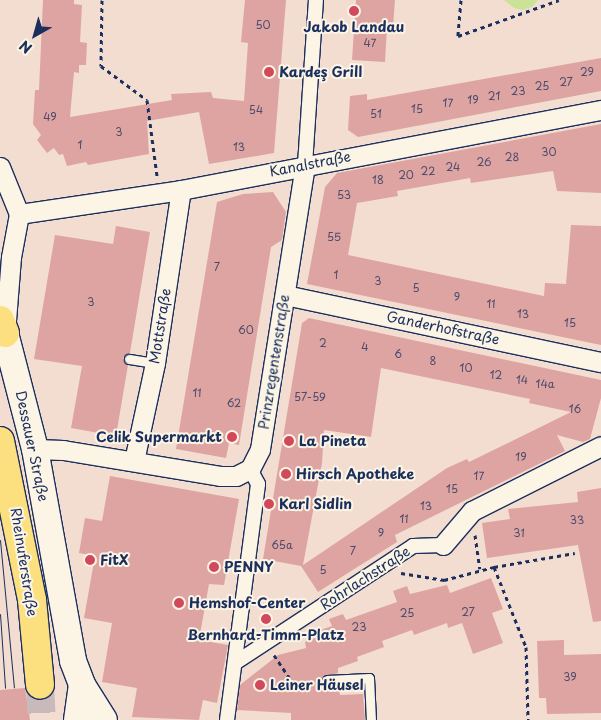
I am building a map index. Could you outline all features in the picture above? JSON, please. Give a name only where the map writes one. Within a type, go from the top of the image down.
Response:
[{"type":"main road","name":"Dessauer Straße","points":[[2,327],[35,449],[73,661],[82,685],[104,720]]},
{"type":"main road","name":"Rheinuferstraße","points":[[0,442],[32,600],[40,685]]},
{"type":"main road","points":[[77,720],[82,685]]},
{"type":"street","name":"Prinzregentenstraße","points":[[250,469],[260,449],[305,165],[316,0]]},
{"type":"street","name":"Kanalstraße","points":[[19,214],[159,194],[601,110]]},
{"type":"street","points":[[0,167],[19,214]]},
{"type":"street","name":"Mottstraße","points":[[134,461],[155,363],[181,190]]},
{"type":"street","name":"Dessauer Straße","points":[[2,327],[11,257],[19,214]]},
{"type":"street","name":"Ganderhofstraße","points":[[285,295],[601,362]]},
{"type":"street","name":"Rohrlachstraße","points":[[235,663],[413,546],[443,544],[472,511],[601,446]]},
{"type":"street","points":[[35,449],[63,450],[220,476],[236,476],[250,469],[258,484],[227,720]]},
{"type":"lane","points":[[129,359],[155,363]]},
{"type":"lane","points":[[327,680],[369,678],[371,720]]},
{"type":"path","points":[[102,0],[101,66],[147,100],[159,194]]},
{"type":"path","points":[[461,0],[458,36],[559,0]]},
{"type":"path","points":[[472,511],[480,569]]},
{"type":"path","points":[[391,560],[399,572],[444,580],[480,569],[575,553]]},
{"type":"path","points":[[494,567],[526,647],[528,720]]},
{"type":"path","points":[[265,643],[289,677]]},
{"type":"green space","points":[[504,0],[538,0],[532,7],[522,10],[514,8]]},
{"type":"building","points":[[43,0],[74,0],[74,4],[82,5],[80,42],[87,43],[86,65],[79,65],[79,73],[74,72],[70,117],[172,100],[171,94],[211,92],[213,98],[244,101],[248,43],[241,42],[245,0],[286,0],[274,153],[209,164],[199,112],[147,121],[149,154],[88,165],[86,162],[67,166],[63,154],[59,155],[54,148],[47,153],[37,140],[41,135],[33,124],[35,90],[39,90]]},
{"type":"building","points":[[356,0],[395,0],[393,27],[387,27],[385,62],[352,60]]},
{"type":"building","points":[[601,58],[601,91],[358,137],[348,130],[350,96],[367,94],[367,100]]},
{"type":"building","points":[[601,124],[601,193],[557,191],[553,171],[471,183],[470,178],[397,191],[398,196],[357,203],[348,255],[544,296],[545,283],[566,284],[571,225],[601,226],[601,345],[307,284],[325,187],[337,173]]},
{"type":"building","points":[[273,192],[286,212],[282,240],[271,247],[239,445],[229,443],[226,458],[176,449],[217,202],[243,194]]},
{"type":"building","points":[[116,226],[150,232],[130,353],[123,358],[128,365],[116,436],[71,428],[82,366],[34,359],[55,235],[113,244]]},
{"type":"building","points":[[309,318],[601,380],[601,398],[590,439],[583,442],[557,435],[565,451],[395,535],[397,542],[318,592],[301,566],[263,559],[302,323]],"holes":[[[381,368],[530,399],[529,403],[571,412],[469,462],[467,459],[447,468],[303,565],[322,463],[324,430],[371,437]]]},
{"type":"building","name":"Hemshof-Center","points":[[110,476],[239,499],[224,585],[209,584],[199,640],[228,645],[217,703],[203,700],[199,720],[132,717],[137,688],[102,682],[112,623],[84,618],[95,556],[79,553],[85,518],[102,521]]},
{"type":"building","points":[[601,488],[601,621],[593,622],[578,545],[487,558],[482,523],[510,519],[508,509],[578,502],[577,492]]},
{"type":"building","points":[[491,578],[503,609],[492,613],[503,643],[473,654],[462,623],[448,628],[447,623],[414,635],[412,630],[382,641],[384,647],[357,657],[358,661],[338,668],[338,673],[322,677],[325,686],[339,686],[340,695],[363,694],[365,720],[291,720],[291,713],[237,710],[240,685],[278,655],[306,648],[305,642],[317,637],[315,632],[332,626],[329,619],[343,614],[346,620],[397,602],[393,591],[407,586],[410,594],[447,585],[450,593]]},
{"type":"building","points":[[564,640],[564,655],[601,654],[601,713],[547,714],[546,698],[539,698],[537,641]]},
{"type":"building","points":[[25,688],[30,720],[0,720],[0,690]]},
{"type":"tunnel","points":[[40,685],[42,720]]},
{"type":"tram line","points":[[0,540],[14,687]]},
{"type":"tram line","points":[[0,614],[5,688]]},
{"type":"place","name":"Jakob Landau","points":[[354,11]]},
{"type":"place","name":"Kardeş Grill","points":[[269,72]]},
{"type":"place","name":"Celik Supermarkt","points":[[232,437]]},
{"type":"place","name":"La Pineta","points":[[289,441]]},
{"type":"place","name":"Hirsch Apotheke","points":[[286,474]]},
{"type":"place","name":"Karl Sidlin","points":[[269,504]]},
{"type":"place","name":"FitX","points":[[90,560]]},
{"type":"place","name":"PENNY","points":[[214,567]]},
{"type":"place","name":"Hemshof-Center","points":[[179,603]]},
{"type":"place","name":"Bernhard-Timm-Platz","points":[[266,619]]},
{"type":"place","name":"Leiner Häusel","points":[[260,685]]}]
